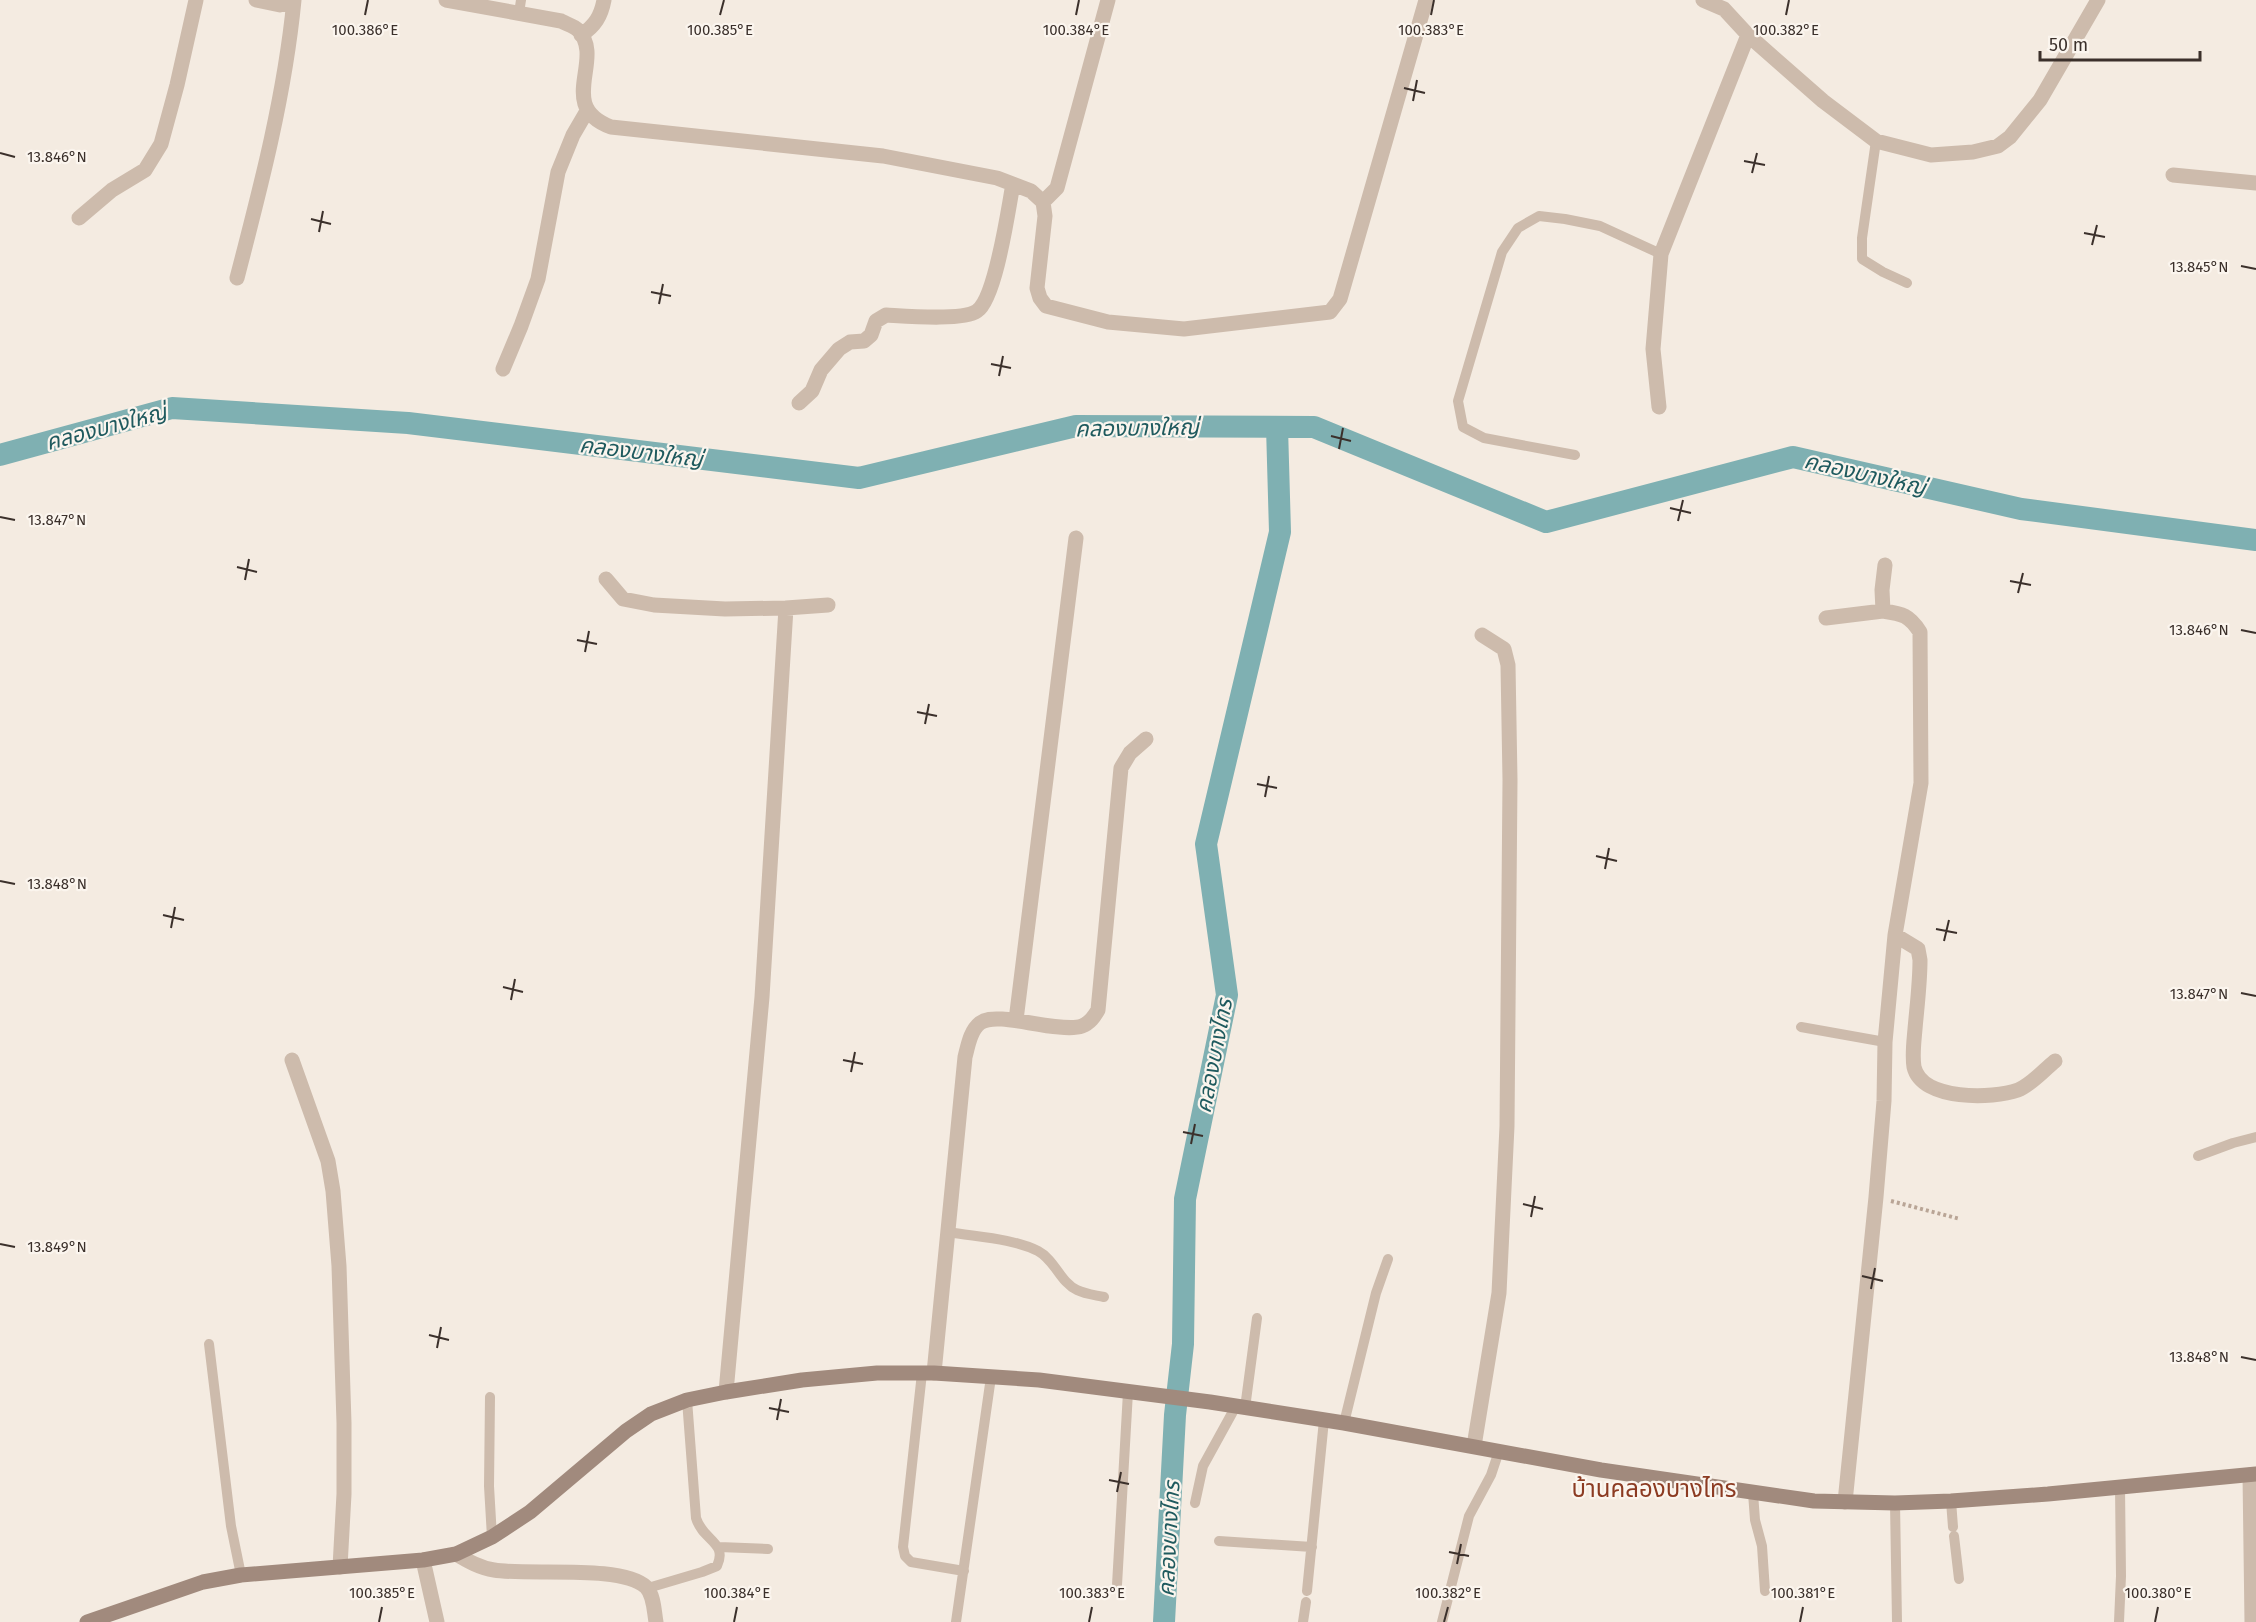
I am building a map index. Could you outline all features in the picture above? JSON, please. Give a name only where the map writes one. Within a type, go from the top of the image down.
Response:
[{"type":"street","points":[[79,218],[112,190],[145,170],[161,144],[196,0]]},
{"type":"street","points":[[237,278],[267,160],[290,48],[294,0],[280,4],[256,0]]},
{"type":"street","points":[[446,0],[520,6],[578,29],[585,43],[586,68],[582,96],[587,111],[599,123],[610,127],[883,156],[997,178],[1031,191],[1043,202],[1045,216],[1037,288],[1046,306],[1108,322],[1184,329],[1330,312],[1340,298],[1426,0]]},
{"type":"street","points":[[581,36],[591,28],[601,13],[604,0]]},
{"type":"street","points":[[1043,202],[1057,188],[1108,0]]},
{"type":"street","points":[[1703,0],[1727,5],[1748,35],[1823,101],[1876,141],[1931,155],[1972,152],[1998,146],[2010,137],[2040,100],[2098,0]]},
{"type":"street","points":[[1659,408],[1653,349],[1661,254],[1748,35]]},
{"type":"street","points":[[503,369],[538,279],[558,172],[573,135],[587,111]]},
{"type":"street","points":[[2173,175],[2256,183]]},
{"type":"street","points":[[799,403],[812,391],[821,370],[839,349],[850,342],[864,341],[871,335],[876,321],[886,315],[960,317],[976,312],[985,302],[994,276],[1013,184]]},
{"type":"street","points":[[1016,1020],[1076,538]]},
{"type":"street","points":[[1883,611],[1882,590],[1885,566]]},
{"type":"street","points":[[606,579],[623,599],[654,605],[725,609],[828,605]]},
{"type":"street","points":[[726,1392],[762,997],[786,608]]},
{"type":"street","points":[[1826,618],[1883,611],[1912,619],[1920,632],[1922,661],[1921,783],[1895,935],[1885,1042],[1884,1101],[1876,1197],[1845,1502]]},
{"type":"street","points":[[1474,1446],[1499,1293],[1509,1025],[1508,665],[1504,649],[1482,635]]},
{"type":"street","points":[[928,1373],[948,1232],[965,1057],[971,1034],[978,1024],[987,1019],[1016,1020],[1065,1028],[1080,1027],[1092,1020],[1098,1010],[1121,768],[1130,753],[1146,739]]},
{"type":"street","points":[[1895,935],[1918,949],[1920,960],[1913,1052],[1915,1068],[1921,1079],[1937,1089],[1968,1096],[1992,1096],[2021,1089],[2055,1061]]},
{"type":"street","points":[[292,1060],[328,1161],[333,1191],[339,1266],[344,1423],[344,1494],[340,1567]]},
{"type":"street","points":[[87,1622],[203,1582],[241,1575],[423,1560],[456,1554],[492,1537],[530,1512],[626,1431],[651,1414],[687,1400],[726,1392],[877,1373],[928,1373],[1039,1380],[1210,1402],[1344,1423],[1601,1470],[1814,1501],[1895,1503],[1951,1501],[2253,1475],[2252,1622]]},
{"type":"street","points":[[456,1554],[478,1566],[495,1571],[552,1571],[620,1576],[636,1580],[648,1588],[656,1622]]},
{"type":"street","points":[[423,1560],[437,1622]]},
{"type":"lane","points":[[1876,141],[1862,238],[1862,259],[1883,272],[1908,283]]},
{"type":"lane","points":[[1575,455],[1484,438],[1463,427],[1458,401],[1502,252],[1518,228],[1539,216],[1600,226],[1661,254]]},
{"type":"lane","points":[[1801,1027],[1885,1042]]},
{"type":"lane","points":[[2198,1156],[2256,1137]]},
{"type":"lane","points":[[948,1232],[1008,1242],[1036,1250],[1048,1257],[1063,1278],[1076,1290],[1104,1297]]},
{"type":"lane","points":[[1344,1423],[1376,1293],[1389,1258]]},
{"type":"lane","points":[[1195,1503],[1203,1466],[1241,1407],[1257,1318]]},
{"type":"lane","points":[[209,1344],[231,1526],[241,1575]]},
{"type":"lane","points":[[928,1373],[903,1546],[905,1556],[911,1562],[964,1571]]},
{"type":"lane","points":[[956,1622],[991,1377]]},
{"type":"lane","points":[[1117,1585],[1128,1392]]},
{"type":"lane","points":[[490,1397],[489,1486],[492,1537]]},
{"type":"lane","points":[[648,1588],[717,1566],[721,1557],[719,1547],[700,1530],[696,1518],[687,1400]]},
{"type":"lane","points":[[1303,1622],[1324,1420]]},
{"type":"lane","points":[[1442,1622],[1469,1516],[1491,1475],[1499,1451]]},
{"type":"lane","points":[[2119,1622],[2120,1487]]},
{"type":"lane","points":[[1753,1493],[1755,1520],[1762,1546],[1765,1591]]},
{"type":"lane","points":[[1951,1501],[1959,1579]]},
{"type":"lane","points":[[1895,1503],[1898,1622]]},
{"type":"lane","points":[[1219,1541],[1312,1547]]},
{"type":"lane","points":[[719,1547],[768,1549]]},
{"type":"path","points":[[1876,1197],[1960,1219]]},
{"type":"waterway","name":"คลองบางใหญ่","points":[[0,455],[172,408],[408,423],[859,478],[1076,426],[1314,427],[1546,522],[1793,457],[2021,509],[2256,540]]},
{"type":"waterway","name":"คลองบางไทร","points":[[1164,1622],[1175,1415],[1183,1344],[1185,1199],[1227,995],[1206,844],[1280,532],[1277,427]]},
{"type":"district","name":"บ้านคลองบางไทร","points":[[1654,1489]]}]
